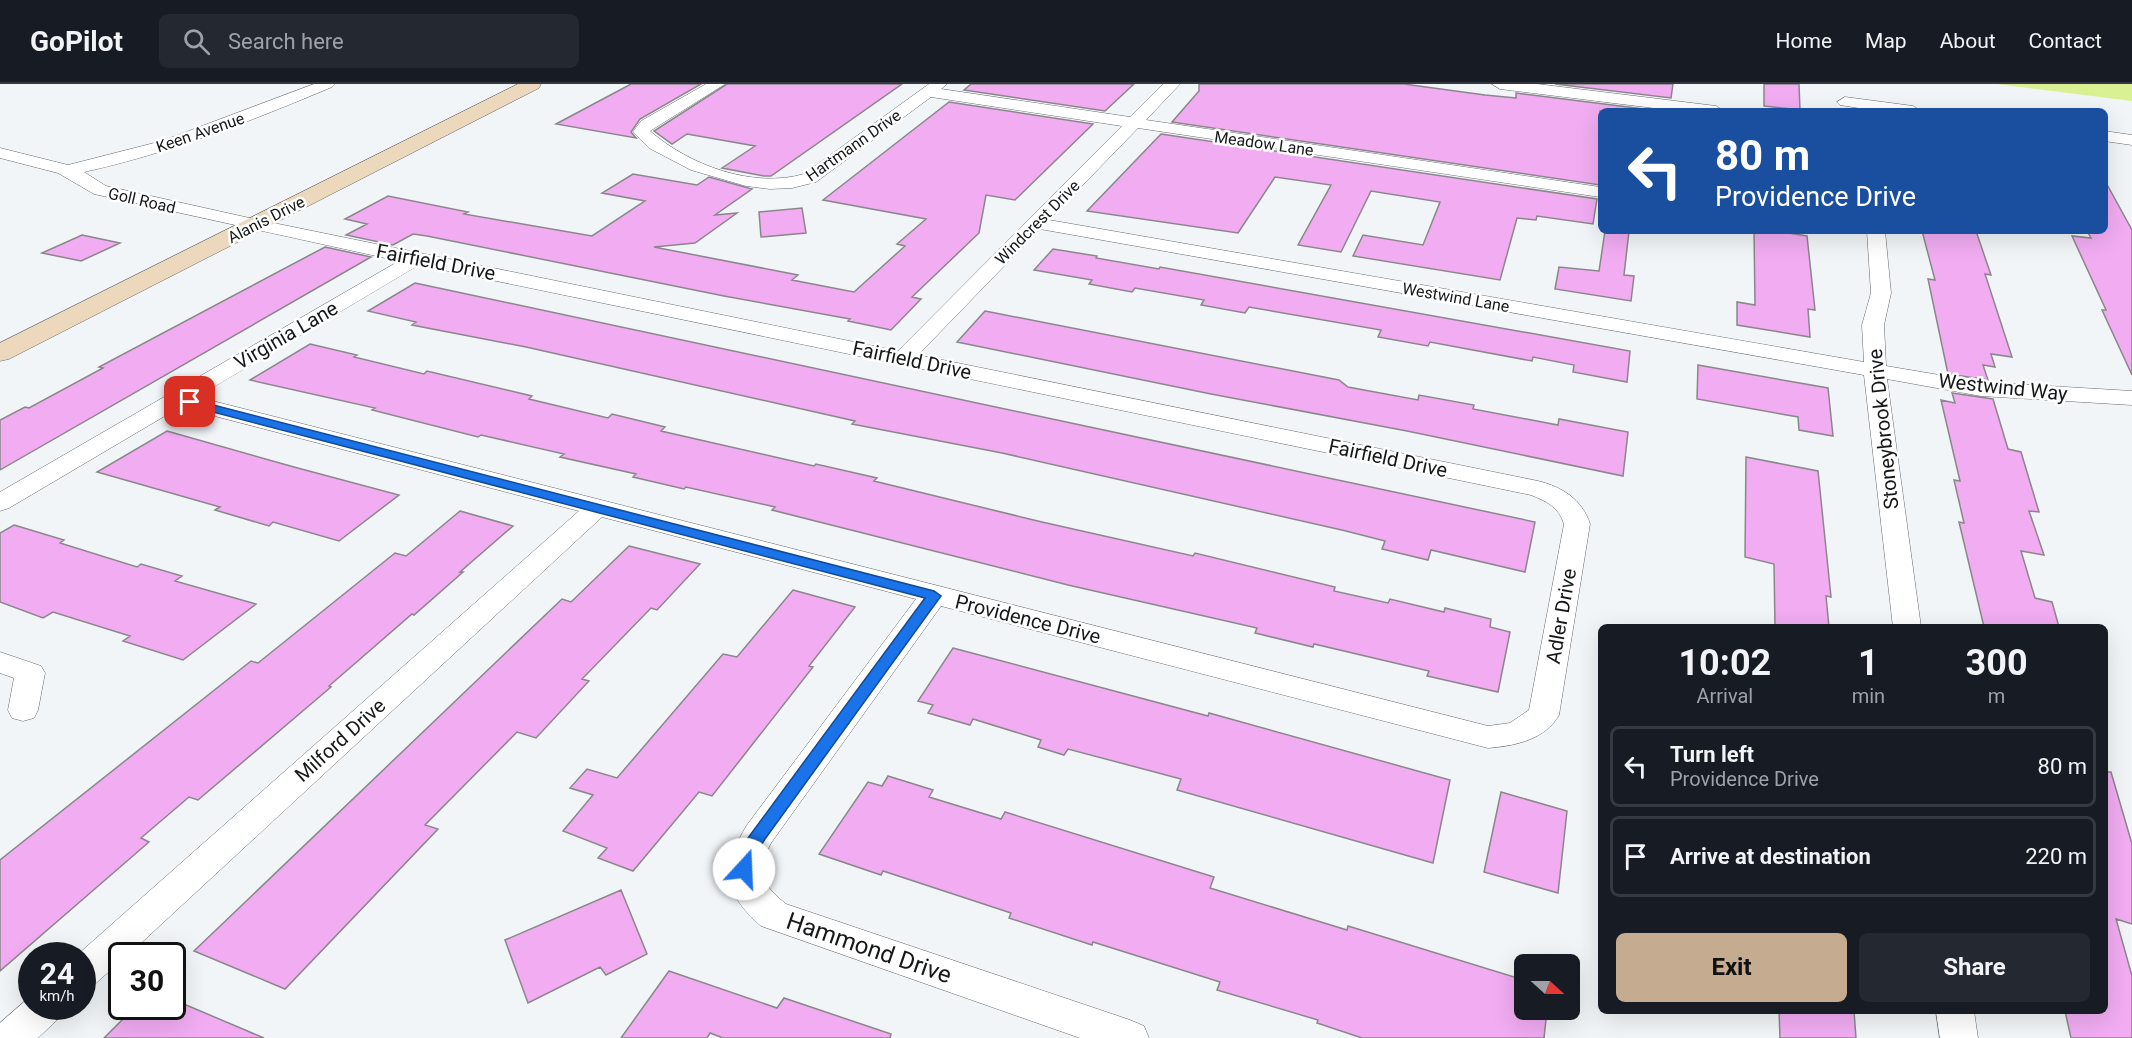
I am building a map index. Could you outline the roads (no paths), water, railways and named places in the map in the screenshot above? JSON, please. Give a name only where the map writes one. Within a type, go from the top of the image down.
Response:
[{"type":"main road","name":"Alanis Drive","points":[[0,353],[532,84]]},
{"type":"street","name":"Keen Avenue","points":[[70,170],[115,162],[220,126],[327,84]]},
{"type":"street","name":"Hartmann Drive","points":[[717,84],[647,124],[641,132],[663,151],[678,160],[718,174],[784,185],[810,178],[933,88]]},
{"type":"street","name":"Windcrest Drive","points":[[902,359],[1172,84]]},
{"type":"street","points":[[1500,84],[1692,108]]},
{"type":"street","points":[[1842,84],[1845,107],[1862,108]]},
{"type":"street","name":"Meadow Lane","points":[[933,88],[1134,123],[1598,192]]},
{"type":"street","points":[[2108,137],[2132,140]]},
{"type":"street","name":"Goll Road","points":[[0,153],[57,165],[70,170],[100,190],[254,225]]},
{"type":"street","name":"Westwind Lane","points":[[1036,223],[1875,370]]},
{"type":"street","name":"Fairfield Drive","points":[[254,225],[1538,489],[1567,503]]},
{"type":"street","name":"Stoneybrook Drive","points":[[1874,234],[1881,293],[1874,325],[1875,370],[1907,624]]},
{"type":"street","name":"Virginia Lane","points":[[0,503],[417,258]]},
{"type":"street","name":"Westwind Way","points":[[1875,370],[1981,389],[2132,398]]},
{"type":"street","name":"Providence Drive","points":[[177,399],[1488,737],[1512,735],[1531,727]]},
{"type":"street","name":"Adler Drive","points":[[1531,727],[1544,714],[1577,524],[1574,513],[1567,503]]},
{"type":"street","name":"Milford Drive","points":[[96,960],[597,508]]},
{"type":"street","name":"Hammond Drive","points":[[934,596],[748,851],[744,869],[748,888],[758,903],[774,915],[1130,1038]]},
{"type":"street","points":[[0,662],[30,672],[23,710]]},
{"type":"street","points":[[1955,1014],[1959,1038]]},
{"type":"street","points":[[11,1038],[31,1020]]}]
